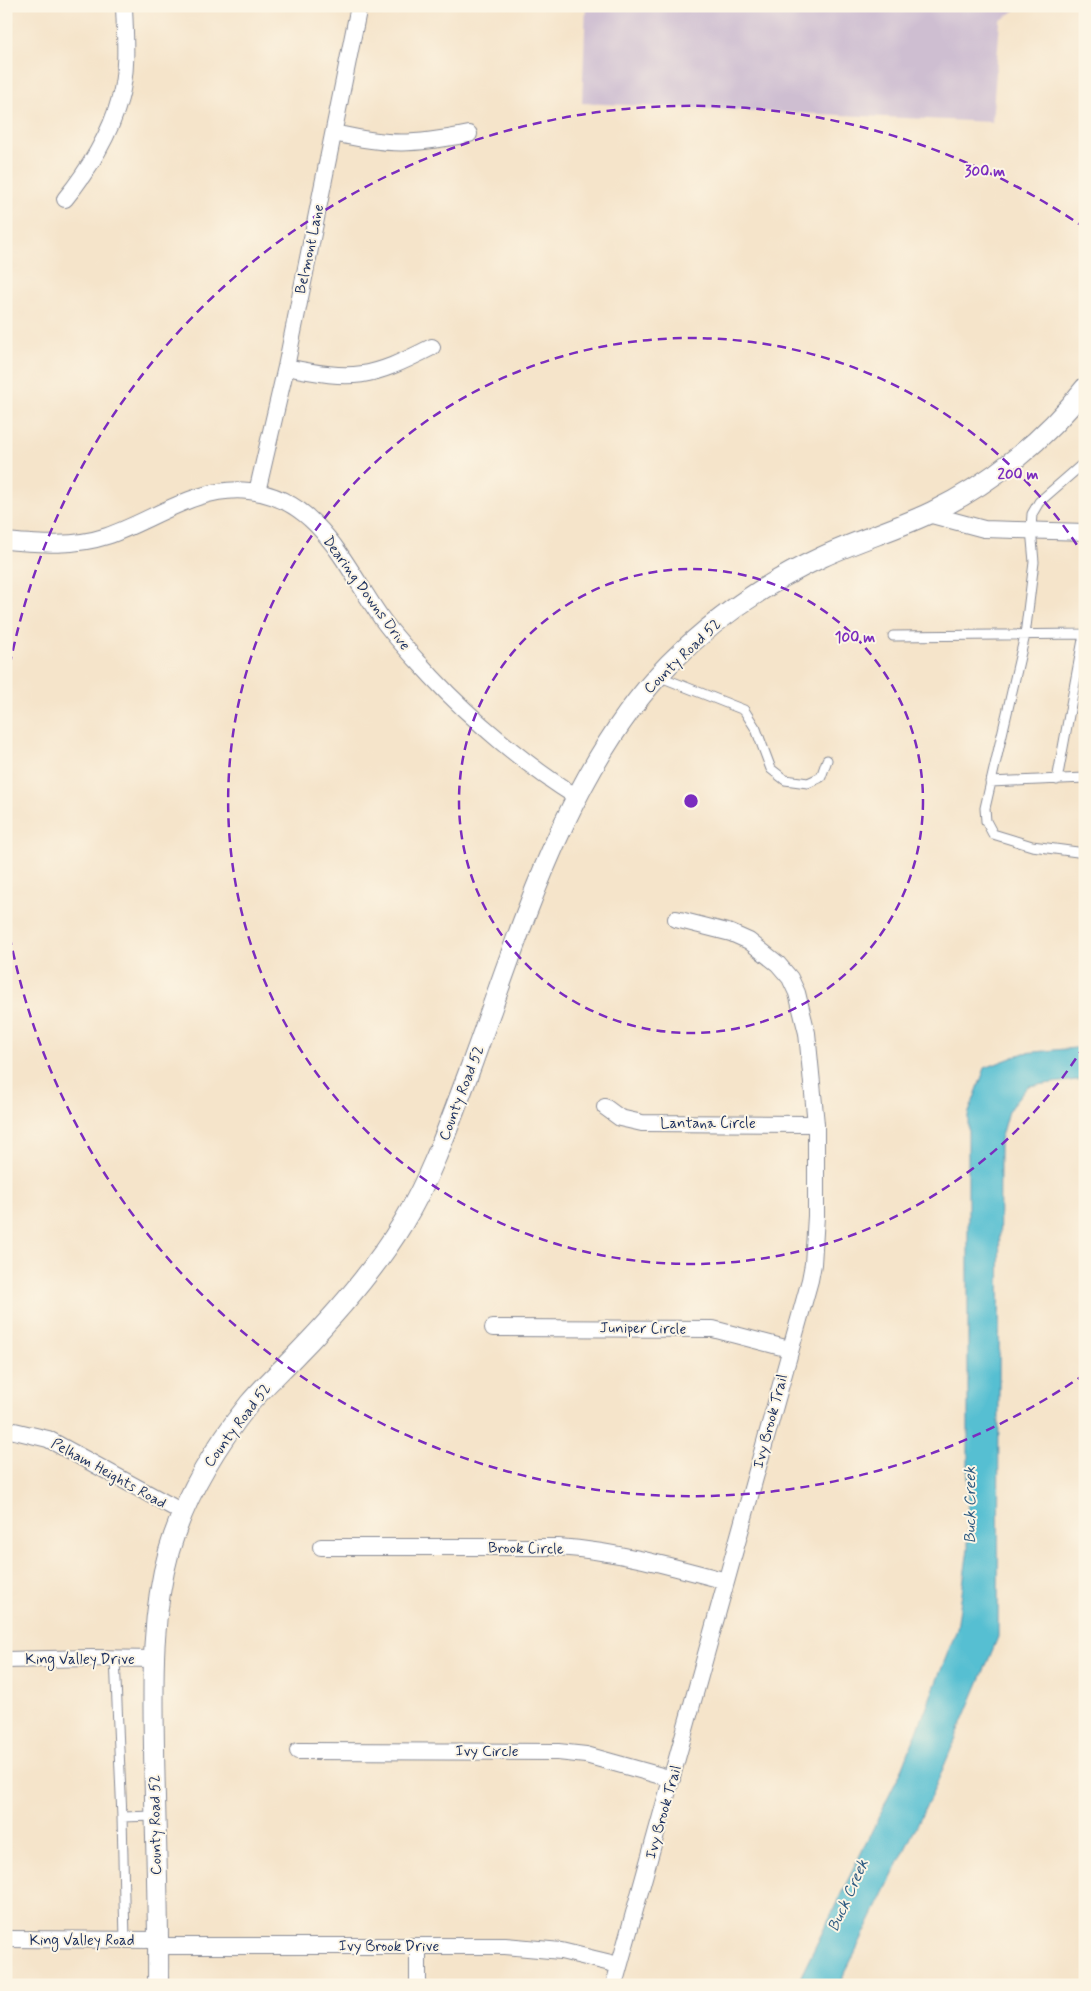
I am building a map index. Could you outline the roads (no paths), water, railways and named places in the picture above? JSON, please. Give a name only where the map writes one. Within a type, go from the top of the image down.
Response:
[{"type":"street","points":[[65,199],[91,162],[120,98],[124,61],[124,6]]},
{"type":"street","name":"Belmont Lane","points":[[258,492],[286,367],[305,261],[334,133],[359,6]]},
{"type":"street","points":[[334,133],[368,141],[398,144],[429,142],[469,134]]},
{"type":"street","points":[[286,367],[344,377],[362,376],[401,363],[432,347]]},
{"type":"street","name":"County Road 52","points":[[158,1985],[154,1659],[157,1604],[170,1546],[182,1512],[191,1491],[226,1435],[270,1380],[346,1302],[392,1241],[420,1194],[448,1128],[530,906],[577,797],[613,733],[641,695],[658,676],[706,630],[741,604],[782,577],[822,557],[928,514],[956,499],[998,471],[1040,436],[1085,388]]},
{"type":"street","name":"Dearing Downs Drive","points":[[6,541],[47,545],[73,543],[106,536],[201,495],[232,490],[258,492],[294,506],[326,533],[382,619],[433,678],[499,738],[554,783],[577,797]]},
{"type":"street","points":[[928,514],[984,529],[1085,532]]},
{"type":"street","name":"Ivy Brook Trail","points":[[614,1985],[813,1264],[816,1124],[807,1032],[800,1000],[790,978],[771,957],[749,941],[731,933],[676,919]]},
{"type":"street","name":"Lantana Circle","points":[[605,1107],[620,1118],[642,1123],[816,1124]]},
{"type":"street","name":"Juniper Circle","points":[[493,1328],[712,1329],[790,1349]]},
{"type":"street","name":"Pelham Heights Road","points":[[6,1429],[48,1439],[182,1512]]},
{"type":"street","name":"Brook Circle","points":[[321,1547],[558,1547],[588,1549],[664,1564],[726,1581]]},
{"type":"street","name":"King Valley Drive","points":[[6,1660],[154,1659]]},
{"type":"street","name":"Ivy Circle","points":[[298,1751],[558,1752],[586,1755],[672,1779]]},
{"type":"street","name":"King Valley Road","points":[[6,1939],[125,1940],[157,1943]]},
{"type":"street","name":"Ivy Brook Drive","points":[[157,1943],[538,1947],[619,1964]]},
{"type":"street","points":[[418,1946],[418,1985]]},
{"type":"lane","points":[[1085,462],[1035,507],[1031,529],[1034,562],[1025,635],[985,808],[986,821],[993,834],[1032,846],[1085,853]]},
{"type":"lane","points":[[893,636],[1084,634],[1057,780]]},
{"type":"lane","points":[[658,676],[744,710],[756,729],[771,769],[786,780],[808,783],[821,777],[827,760]]},
{"type":"lane","points":[[990,782],[1085,778]]},
{"type":"lane","points":[[115,1658],[125,1940]]},
{"type":"lane","points":[[122,1817],[155,1816]]},
{"type":"water","name":"Buck Creek","points":[[1085,1047],[1085,1079],[1028,1086],[1008,1111],[1000,1140],[998,1637],[934,1790],[839,1985],[800,1985],[801,1976],[903,1767],[957,1629],[968,1548],[968,1115],[985,1068],[1024,1053]]}]
